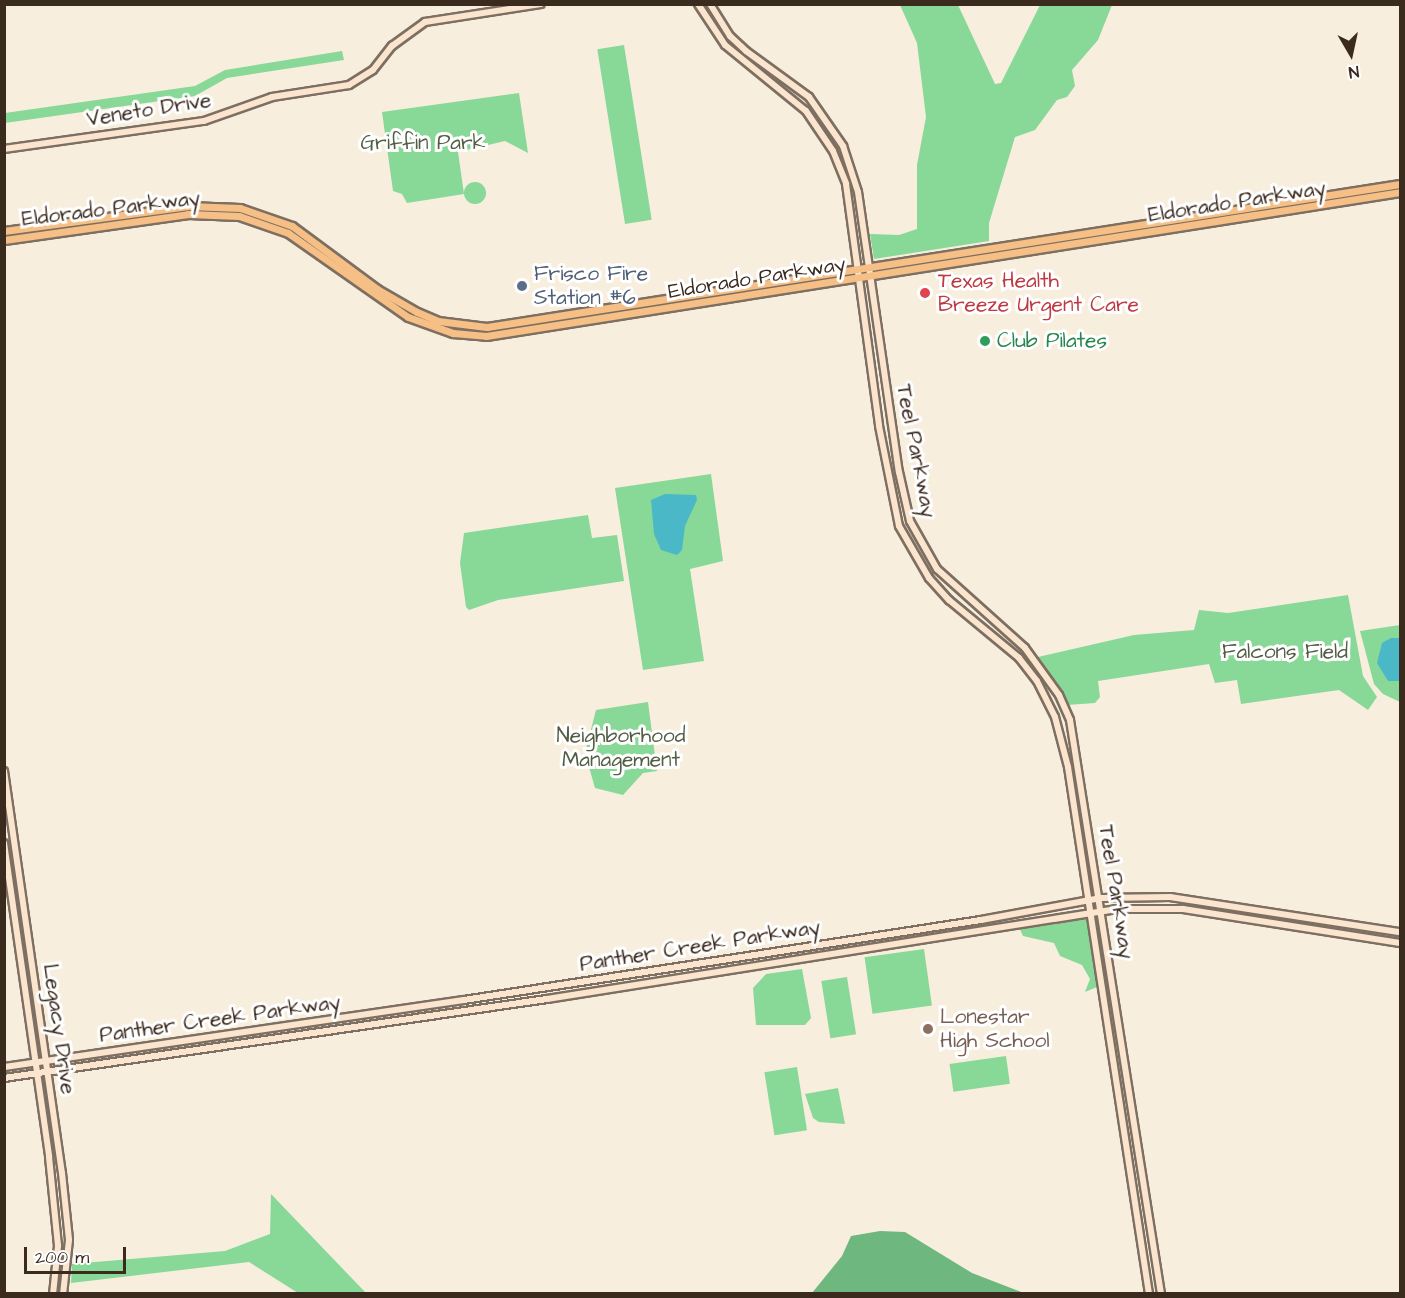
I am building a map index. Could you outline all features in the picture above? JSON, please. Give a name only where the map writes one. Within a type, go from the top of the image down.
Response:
[{"type":"main road","name":"Veneto Drive","points":[[4,149],[204,121],[262,100],[349,85],[365,76],[397,42],[425,22],[540,4]]},
{"type":"main road","name":"Teel Parkway","points":[[698,4],[725,45],[807,111],[827,139],[847,193],[871,359],[899,526],[919,562],[946,596],[1019,658],[1037,681],[1055,717],[1066,756],[1149,1293]]},
{"type":"main road","name":"Teel Parkway","points":[[710,4],[730,36],[809,97],[837,134],[858,192],[899,472],[915,533],[937,569],[954,587],[1025,648],[1059,695],[1070,720],[1101,897],[1161,1293]]},
{"type":"main road","points":[[773,82],[778,73]]},
{"type":"main road","points":[[827,139],[837,134]]},
{"type":"main road","name":"Eldorado Parkway","points":[[4,231],[188,206],[240,208],[292,226],[393,299],[438,321],[476,327],[523,324],[869,267],[1401,184]]},
{"type":"main road","points":[[847,193],[858,192]]},
{"type":"main road","name":"Eldorado Parkway","points":[[4,240],[188,214],[239,216],[288,233],[389,306],[433,328],[476,336],[524,332],[1401,192]]},
{"type":"main road","points":[[960,253],[962,262]]},
{"type":"main road","points":[[523,324],[524,332]]},
{"type":"main road","points":[[871,359],[882,358]]},
{"type":"main road","name":"Legacy Drive","points":[[4,771],[8,815],[48,1060],[69,1240],[63,1293]]},
{"type":"main road","name":"Legacy Drive","points":[[4,843],[58,1246],[53,1293]]},
{"type":"main road","name":"Panther Creek Parkway","points":[[4,1067],[924,929],[1101,897],[1135,894],[1178,898],[1401,932]]},
{"type":"main road","points":[[12,898],[22,896]]},
{"type":"main road","name":"Panther Creek Parkway","points":[[4,1078],[324,1033],[926,940],[1103,910],[1175,908],[1401,943]]},
{"type":"main road","points":[[1012,914],[1014,925]]},
{"type":"main road","points":[[924,929],[926,940]]},
{"type":"main road","points":[[652,970],[654,981]]},
{"type":"main road","points":[[23,980],[35,978]]},
{"type":"main road","points":[[568,983],[570,995]]},
{"type":"main road","points":[[1103,988],[1115,987]]},
{"type":"main road","points":[[322,1021],[324,1033]]},
{"type":"main road","points":[[147,1046],[149,1057]]},
{"type":"main road","points":[[1115,1066],[1126,1064]]},
{"type":"main road","points":[[1139,1224],[1150,1222]]},
{"type":"green space","points":[[900,5],[958,5],[995,84],[1001,83],[1040,5],[1112,5],[1098,40],[1072,70],[1075,86],[1067,97],[1057,100],[1035,130],[1015,137],[989,223],[989,241],[874,259],[870,234],[899,235],[917,229],[917,165],[926,117],[917,43]]},
{"type":"green space","points":[[624,45],[652,220],[625,224],[597,49]]},
{"type":"green space","points":[[342,51],[344,60],[227,78],[195,96],[5,123],[5,113],[195,86],[225,70]]},
{"type":"green space","name":"Griffin Park","points":[[519,93],[528,153],[505,141],[458,152],[464,194],[407,203],[402,194],[393,191],[382,112]]},
{"type":"green space","points":[[475,182],[483,185],[486,193],[483,201],[475,204],[467,201],[464,193],[467,185]]},
{"type":"green space","points":[[711,474],[723,561],[690,569],[704,661],[643,670],[615,488]]},
{"type":"green space","points":[[588,515],[592,538],[617,535],[624,581],[498,600],[469,610],[466,607],[460,563],[464,533]]},
{"type":"green space","name":"Falcons Field","points":[[1348,595],[1363,676],[1377,697],[1368,710],[1339,690],[1241,704],[1237,680],[1215,683],[1209,664],[1098,681],[1100,697],[1095,703],[1067,705],[1038,657],[1134,635],[1194,630],[1199,610],[1228,613]]},
{"type":"green space","points":[[1400,625],[1400,702],[1383,694],[1374,684],[1360,631]]},
{"type":"green space","name":"Neighborhood Management","points":[[648,702],[657,771],[643,773],[623,795],[595,788],[585,753],[596,710]]},
{"type":"green space","points":[[1088,919],[1097,987],[1085,992],[1090,979],[1082,965],[1060,956],[1054,943],[1023,936],[1020,929]]},
{"type":"green space","points":[[924,949],[932,1005],[873,1014],[865,957]]},
{"type":"green space","points":[[802,969],[811,1018],[805,1025],[756,1025],[753,988],[766,974]]},
{"type":"green space","points":[[847,977],[856,1034],[830,1038],[821,981]]},
{"type":"green space","points":[[1006,1056],[1010,1084],[953,1092],[950,1064]]},
{"type":"green space","points":[[797,1067],[807,1130],[774,1135],[764,1072]]},
{"type":"green space","points":[[838,1088],[845,1124],[819,1122],[813,1118],[805,1094]]},
{"type":"green space","points":[[271,1194],[366,1293],[298,1293],[249,1262],[71,1283],[72,1264],[225,1251],[270,1234]]},
{"type":"green space","points":[[880,1231],[905,1232],[972,1273],[1024,1293],[812,1293],[842,1256],[851,1236]]},
{"type":"water","points":[[665,494],[696,495],[697,500],[685,526],[682,550],[677,555],[661,550],[654,534],[651,500]]},
{"type":"water","points":[[1391,638],[1400,638],[1400,681],[1388,681],[1377,663],[1382,643]]},
{"type":"place","name":"Frisco Fire Station #6","points":[[522,286]]},
{"type":"place","name":"Texas Health Breeze Urgent Care","points":[[925,293]]},
{"type":"place","name":"Club Pilates","points":[[985,341]]},
{"type":"place","name":"Lonestar High School","points":[[928,1029]]}]
